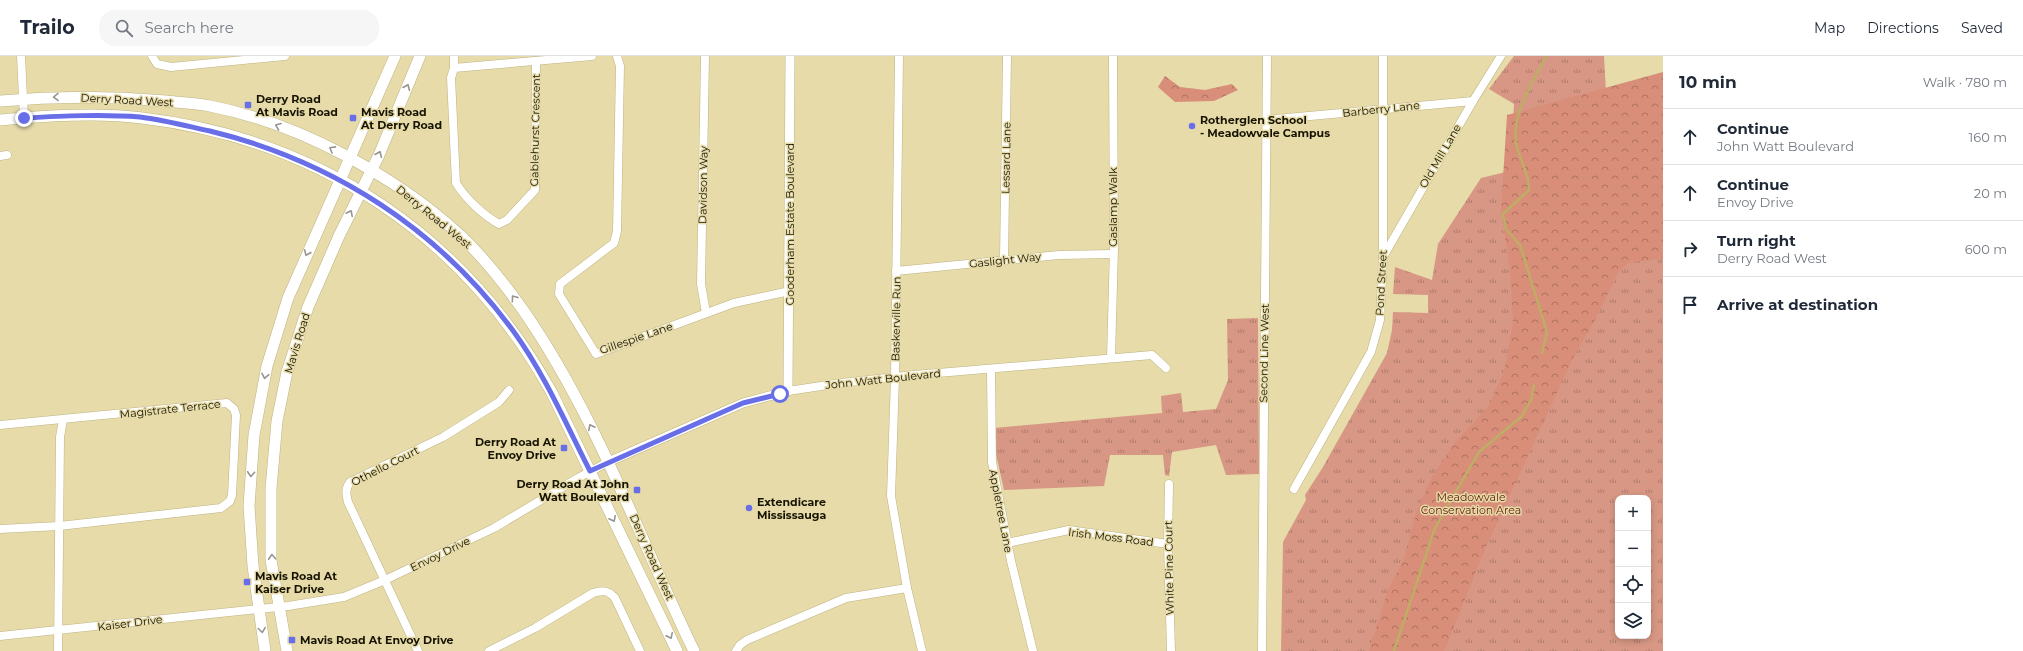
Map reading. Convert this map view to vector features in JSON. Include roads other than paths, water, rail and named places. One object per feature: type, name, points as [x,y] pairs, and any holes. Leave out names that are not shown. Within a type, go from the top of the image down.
[{"type":"main road","name":"Mavis Road","points":[[265,651],[253,566],[249,506],[250,476],[260,397],[267,366],[288,298],[339,179],[395,56]]},
{"type":"main road","name":"Mavis Road","points":[[287,651],[271,560],[271,488],[277,421],[287,372],[308,307],[339,236],[371,171],[420,56]]},
{"type":"main road","name":"Derry Road West","points":[[0,101],[52,97],[123,97],[210,106],[271,123],[314,140],[371,171],[410,196],[459,235],[486,262],[511,293],[536,330],[568,383],[608,462],[694,651]]},
{"type":"main road","name":"Derry Road West","points":[[0,120],[116,116],[176,123],[242,139],[304,162],[362,191],[436,246],[493,304],[535,364],[590,471],[677,651]]},
{"type":"street","points":[[21,56],[24,118]]},
{"type":"street","points":[[152,56],[157,64],[171,67],[285,56]]},
{"type":"street","points":[[454,56],[454,68],[592,56]]},
{"type":"street","name":"Gillespie Lane","points":[[617,56],[620,66],[617,231],[614,243],[560,284],[559,294],[596,354],[734,303],[790,291]]},
{"type":"street","name":"Davidson Way","points":[[705,56],[701,284],[706,313]]},
{"type":"street","name":"Gooderham Estate Boulevard","points":[[788,391],[790,291],[790,56]]},
{"type":"street","name":"Baskerville Run","points":[[899,56],[895,378],[891,496],[907,588],[922,651]]},
{"type":"street","name":"Lessard Lane","points":[[1004,260],[1007,56]]},
{"type":"street","name":"Gaslamp Walk","points":[[1111,358],[1114,254],[1113,56]]},
{"type":"street","name":"Second Line West","points":[[1262,651],[1267,56]]},
{"type":"street","name":"Pond Street","points":[[1294,489],[1371,352],[1380,320],[1383,257],[1383,56]]},
{"type":"street","name":"Old Mill Lane","points":[[1383,257],[1472,101],[1501,56]]},
{"type":"street","name":"Gablehurst Crescent","points":[[454,68],[451,78],[456,183],[461,192],[492,220],[499,224],[507,220],[535,190],[536,61]]},
{"type":"street","name":"Barberry Lane","points":[[1266,120],[1472,101]]},
{"type":"street","name":"Gaslight Way","points":[[896,271],[1059,255],[1114,254]]},
{"type":"street","name":"John Watt Boulevard","points":[[608,462],[743,403],[788,391],[842,383],[1152,355],[1166,368]]},
{"type":"street","name":"Appletree Lane","points":[[991,369],[992,462],[1007,543],[1033,651]]},
{"type":"street","name":"Othello Court","points":[[418,651],[348,502],[345,491],[350,482],[443,437],[499,402],[509,390]]},
{"type":"street","name":"Magistrate Terrace","points":[[59,526],[221,508],[226,505],[230,501],[232,495],[236,415],[234,409],[227,403],[63,420]]},
{"type":"street","points":[[0,424],[63,420],[60,437],[58,651]]},
{"type":"street","name":"Envoy Drive","points":[[259,609],[344,597],[385,580],[494,528],[590,471],[608,462]]},
{"type":"street","name":"White Pine Court","points":[[1170,484],[1168,544],[1171,651]]},
{"type":"street","points":[[0,529],[59,526]]},
{"type":"street","name":"Irish Moss Road","points":[[1007,543],[1069,530],[1168,544]]},
{"type":"street","points":[[736,651],[740,645],[747,640],[846,598],[907,588]]},
{"type":"street","points":[[489,651],[535,628],[593,593],[602,590],[611,593],[640,651]]},
{"type":"street","name":"Kaiser Drive","points":[[0,636],[259,609]]},
{"type":"waterway","points":[[1542,353],[1547,332],[1520,245],[1506,229],[1503,214],[1529,190],[1526,172],[1516,142],[1517,120],[1520,108],[1546,56]]},
{"type":"waterway","points":[[1394,651],[1435,528],[1479,452],[1522,416],[1531,400],[1534,385]]},
{"type":"place","name":"Derry Road At Mavis Road","points":[[248,105]]},
{"type":"place","name":"Mavis Road At Derry Road","points":[[353,118]]},
{"type":"place","name":"Rotherglen School - Meadowvale Campus","points":[[1192,126]]},
{"type":"place","name":"Derry Road At Envoy Drive","points":[[564,448]]},
{"type":"place","name":"Derry Road At John Watt Boulevard","points":[[637,490]]},
{"type":"place","name":"Extendicare Mississauga","points":[[749,508]]},
{"type":"place","name":"Mavis Road At Kaiser Drive","points":[[247,582]]},
{"type":"place","name":"Mavis Road At Envoy Drive","points":[[292,640]]},
{"type":"park label","name":"Meadowvale Conservation Area","points":[[1471,503]]}]
